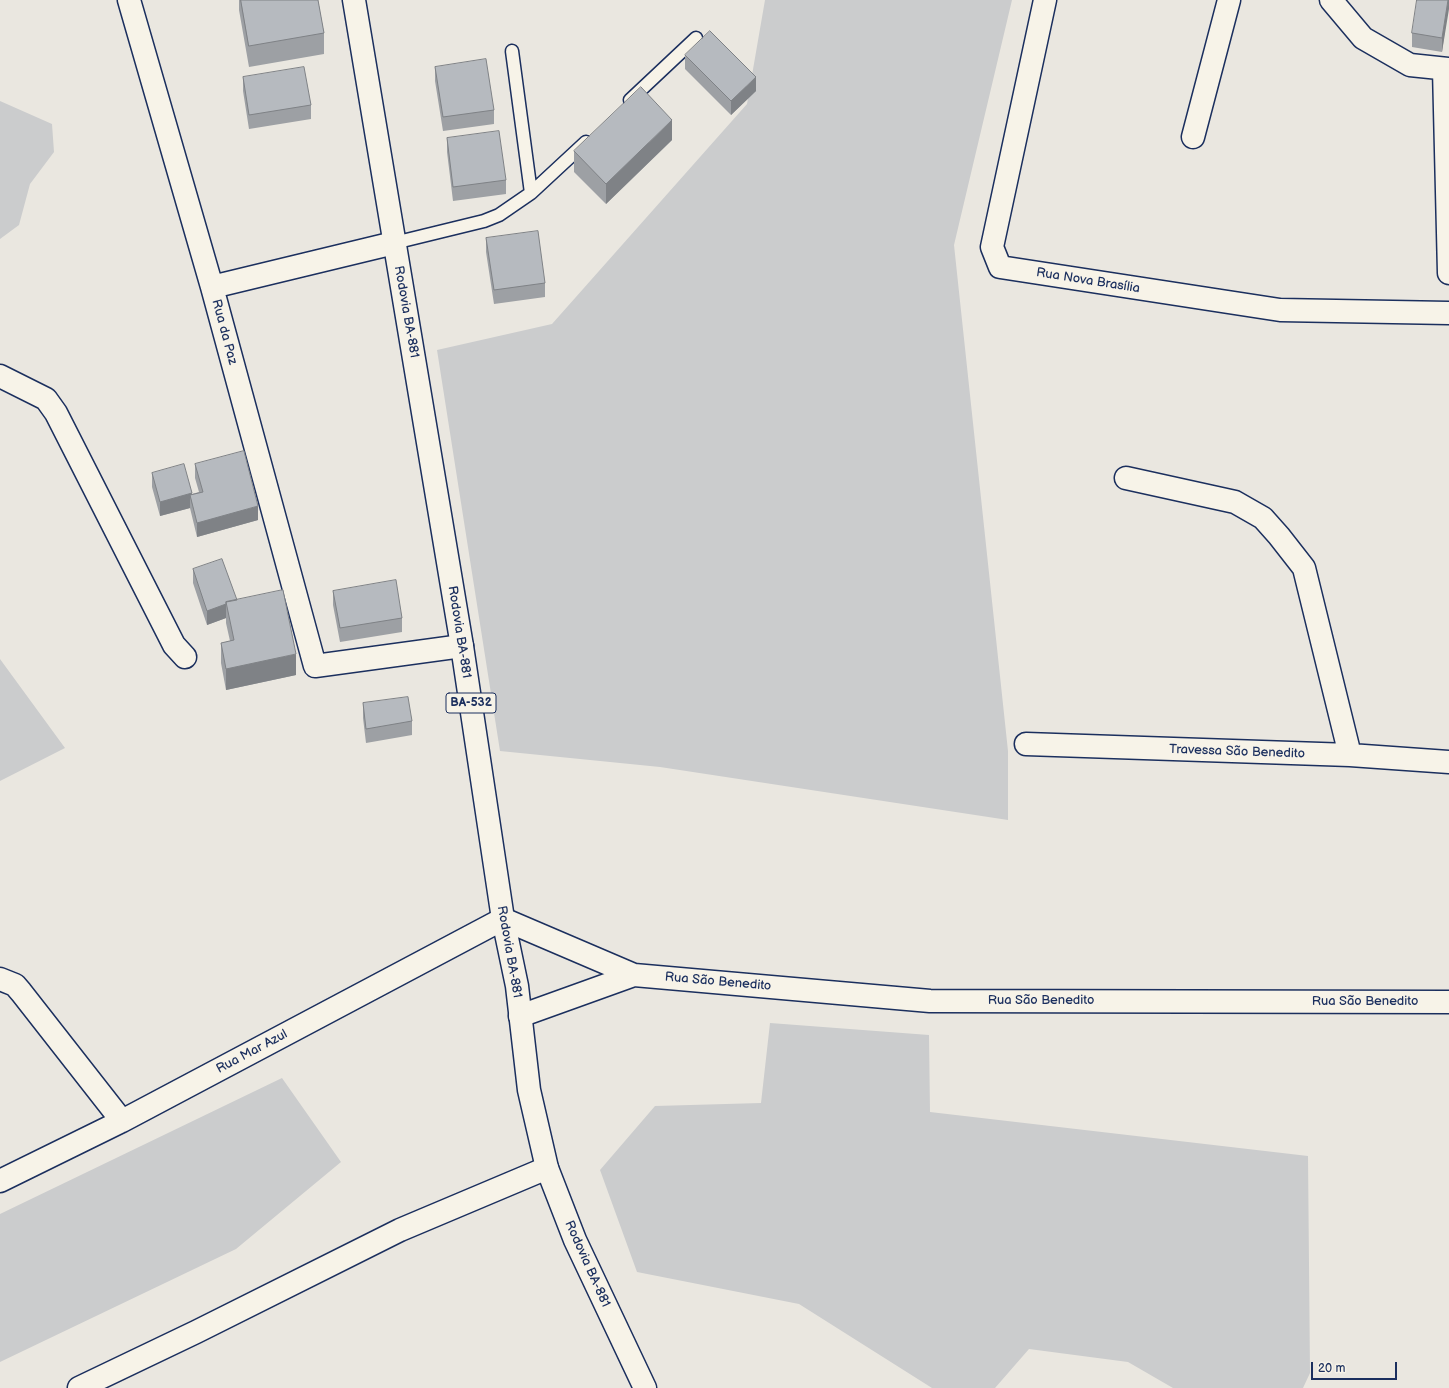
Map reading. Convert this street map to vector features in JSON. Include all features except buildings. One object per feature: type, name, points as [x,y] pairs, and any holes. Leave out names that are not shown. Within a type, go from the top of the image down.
[{"type":"street","name":"Rua da Paz","points":[[129,0],[212,287],[315,666],[462,646]]},
{"type":"street","name":"Rodovia BA-881","points":[[354,0],[462,646],[503,920],[517,986],[529,1090],[547,1168],[575,1240],[645,1388]]},
{"type":"street","name":"Rua Nova Brasília","points":[[1045,0],[992,247],[1000,267],[1280,310],[1449,313]]},
{"type":"street","points":[[1193,137],[1229,0]]},
{"type":"street","points":[[1331,0],[1363,38],[1410,65],[1447,69],[1449,273]]},
{"type":"street","points":[[212,287],[394,243]]},
{"type":"street","points":[[0,376],[46,399],[56,413],[174,645],[185,657]]},
{"type":"street","points":[[1126,478],[1235,502],[1263,518],[1279,536],[1304,568],[1350,755]]},
{"type":"street","name":"Travessa São Benedito","points":[[1026,744],[1350,755],[1449,762]]},
{"type":"street","name":"Rua São Benedito","points":[[503,920],[634,975],[930,1001],[1449,1002]]},
{"type":"street","name":"Rua Mar Azul","points":[[0,1181],[122,1121],[503,920]]},
{"type":"street","name":"Rua São Benedito","points":[[520,1016],[634,975]]},
{"type":"street","points":[[0,979],[15,985],[122,1121]]},
{"type":"street","points":[[79,1388],[196,1332],[400,1230],[547,1168]]},
{"type":"lane","points":[[622,108],[696,38]]},
{"type":"lane","points":[[512,51],[531,193]]},
{"type":"lane","points":[[394,243],[484,222],[499,215],[531,193],[594,134]]},
{"type":"shaded area","points":[[765,0],[1012,0],[954,245],[1008,751],[1008,820],[660,767],[500,751],[437,350],[552,324],[747,104]]},
{"type":"shaded area","points":[[0,101],[52,124],[54,152],[30,184],[19,225],[0,239]]},
{"type":"shaded area","points":[[0,659],[65,748],[0,781]]},
{"type":"shaded area","points":[[770,1023],[929,1035],[930,1112],[1308,1156],[1310,1373],[1303,1388],[1173,1388],[1128,1362],[1029,1349],[995,1388],[932,1388],[799,1304],[637,1272],[600,1170],[655,1106],[761,1103]]},
{"type":"shaded area","points":[[282,1078],[341,1162],[236,1249],[0,1362],[0,1214]]}]
